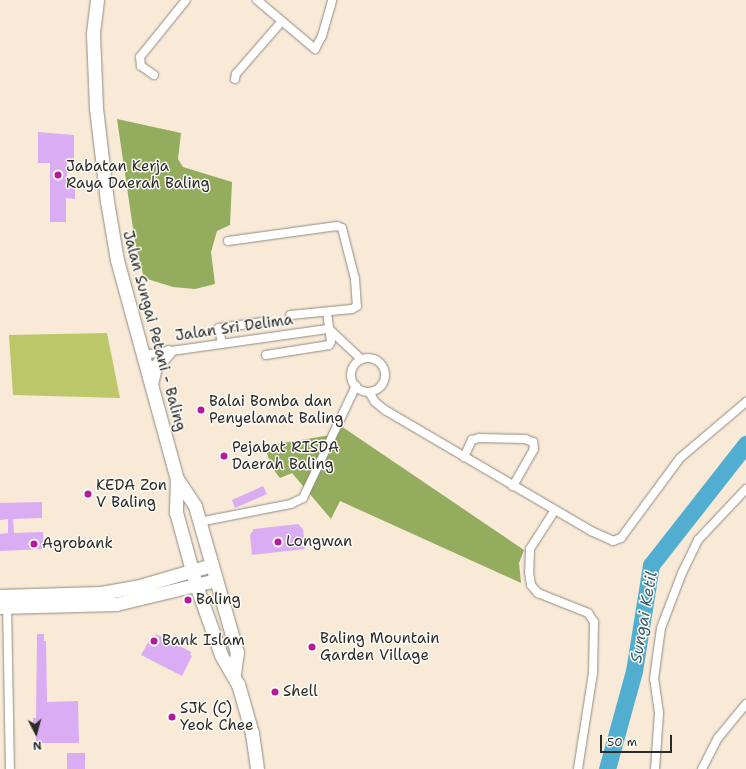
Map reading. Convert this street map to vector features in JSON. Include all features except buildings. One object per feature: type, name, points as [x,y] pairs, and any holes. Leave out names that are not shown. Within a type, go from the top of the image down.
[{"type":"main road","name":"Jalan Sungai Petani - Baling","points":[[97,0],[93,35],[96,108],[107,201],[117,260],[177,479],[176,512],[192,571],[221,655],[234,674]]},
{"type":"main road","points":[[151,384],[155,367],[168,352]]},
{"type":"main road","name":"Jalan Sungai Petani - Baling","points":[[177,479],[195,506],[200,522],[237,652],[234,674]]},
{"type":"main road","points":[[4,601],[101,593],[136,588],[212,565]]},
{"type":"main road","points":[[4,601],[116,604],[216,580]]},
{"type":"main road","points":[[176,590],[198,602],[205,612]]},
{"type":"main road","points":[[234,674],[252,733],[257,769]]},
{"type":"street","points":[[154,75],[140,66],[140,57],[186,0]]},
{"type":"street","points":[[257,0],[315,49],[322,36],[332,0]]},
{"type":"street","points":[[235,79],[236,74],[282,21]]},
{"type":"street","points":[[228,241],[341,227],[355,279],[358,303],[352,309],[290,315]]},
{"type":"street","points":[[266,355],[327,346],[331,342],[327,312]]},
{"type":"street","points":[[222,344],[219,328],[263,322]]},
{"type":"street","name":"Jalan Sri Delima","points":[[143,355],[329,329]]},
{"type":"street","points":[[329,329],[361,360]]},
{"type":"street","points":[[200,522],[291,504],[303,498],[356,386],[351,372],[361,360],[375,359],[384,369],[384,382],[378,389],[369,392]]},
{"type":"street","points":[[356,386],[369,392],[375,402],[385,410],[555,510],[610,540],[618,540],[680,458],[746,402]]},
{"type":"street","points":[[464,457],[472,440],[479,438],[525,438],[533,442],[534,449],[514,486]]},
{"type":"street","points":[[655,769],[658,752],[659,713],[654,678],[661,628],[682,573],[698,540],[746,489]]},
{"type":"street","points":[[555,510],[530,549],[529,572],[531,585],[538,593],[588,613],[594,622],[593,673],[578,769]]},
{"type":"street","points":[[4,601],[4,698],[10,769]]},
{"type":"street","points":[[702,769],[718,738],[746,704]]},
{"type":"green space","points":[[117,119],[181,133],[178,159],[183,167],[232,182],[230,225],[217,231],[211,252],[215,284],[195,289],[173,287],[144,278],[135,242]]},
{"type":"green space","points":[[107,333],[120,398],[13,395],[9,335]]},
{"type":"green space","points":[[338,424],[524,550],[519,563],[521,583],[340,501],[331,519],[292,473],[280,478],[273,469],[264,446],[331,435]]},
{"type":"waterway","name":"Sungai Ketil","points":[[607,769],[634,671],[651,565],[746,444]]},
{"type":"place","name":"Jabatan Kerja Raya Daerah Baling","points":[[58,175]]},
{"type":"place","name":"Balai Bomba dan Penyelamat Baling","points":[[201,410]]},
{"type":"place","name":"Pejabat RISDA Daerah Baling","points":[[224,456]]},
{"type":"place","name":"KEDA Zon V Baling","points":[[88,494]]},
{"type":"place","name":"Longwan","points":[[278,542]]},
{"type":"place","name":"Agrobank","points":[[34,544]]},
{"type":"place","name":"Baling","points":[[188,600]]},
{"type":"place","name":"Bank Islam","points":[[154,641]]},
{"type":"place","name":"Baling Mountain Garden Village","points":[[312,647]]},
{"type":"place","name":"Shell","points":[[275,692]]},
{"type":"place","name":"SJK (C) Yeok Chee","points":[[172,717]]}]
